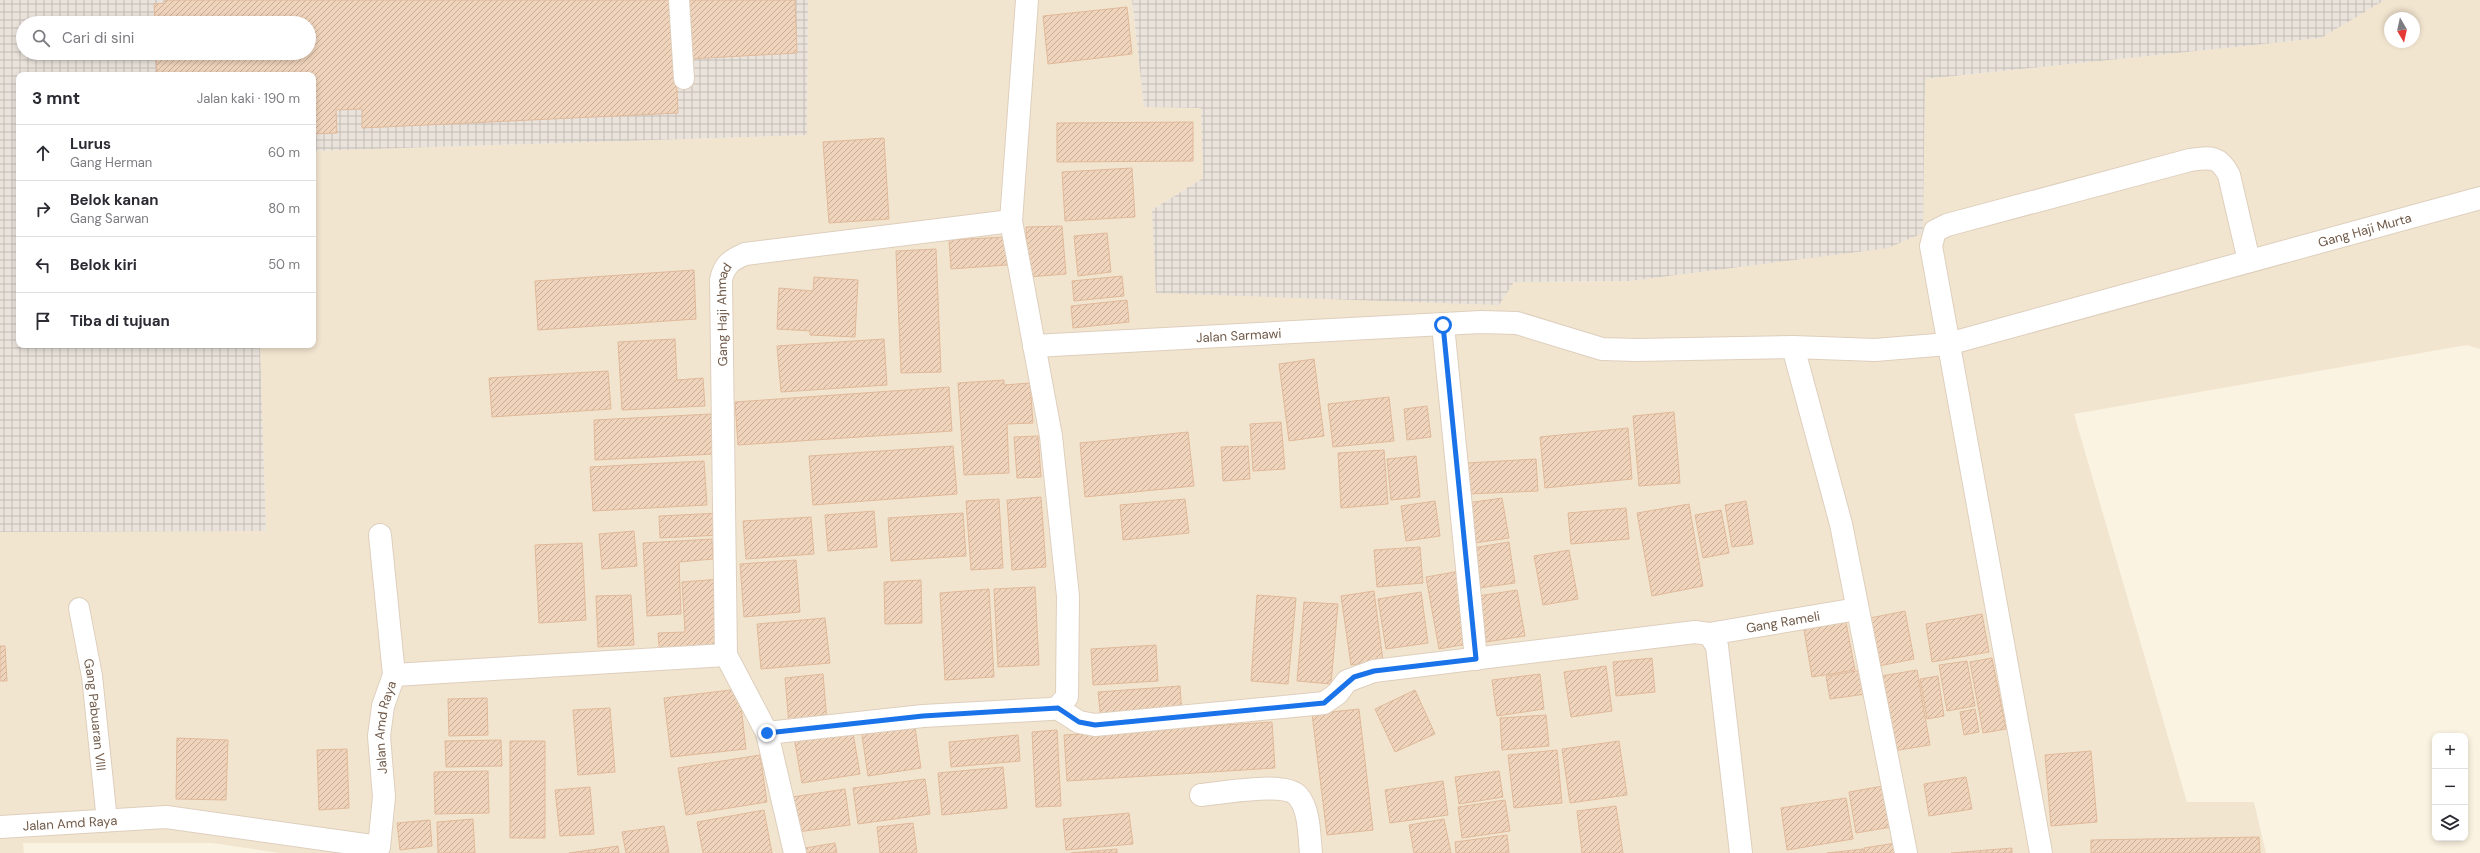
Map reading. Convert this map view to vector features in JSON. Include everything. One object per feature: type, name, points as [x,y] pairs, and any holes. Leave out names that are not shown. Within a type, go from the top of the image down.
[{"type":"street","points":[[767,733],[923,716],[1058,708],[1067,696],[1069,689],[1068,596],[1051,436],[1011,221],[1026,0]]},
{"type":"street","points":[[2041,853],[1931,246],[1935,231],[1947,225],[2190,160],[2208,157],[2222,163],[2229,175],[2249,261]]},
{"type":"street","name":"Gang Haji Murta","points":[[1793,347],[1875,350],[1948,344],[2480,198]]},
{"type":"street","name":"Gang Haji Ahmad","points":[[726,655],[721,280],[723,268],[734,258],[745,254],[1011,221]]},
{"type":"street","name":"Jalan Sarmawi","points":[[1034,346],[1443,325],[1517,323],[1602,349],[1637,350],[1793,347]]},
{"type":"street","points":[[1443,325],[1476,659]]},
{"type":"street","points":[[1793,347],[1841,524],[1906,853]]},
{"type":"street","points":[[380,535],[394,675]]},
{"type":"street","name":"Gang Rameli","points":[[1058,708],[1079,722],[1095,725],[1324,703],[1354,677],[1374,671],[1694,632],[1710,634],[1857,609]]},
{"type":"street","points":[[1710,634],[1717,646],[1741,853]]},
{"type":"street","points":[[726,655],[767,733],[795,853]]},
{"type":"street","name":"Jalan Amd Raya","points":[[0,827],[166,817],[380,850],[384,796],[379,736],[383,706],[394,675],[726,655]]},
{"type":"street","points":[[1201,795],[1280,788],[1298,795],[1305,809],[1311,853]]},
{"type":"lane","points":[[679,0],[684,79]]},
{"type":"lane","name":"Gang Pabuaran VIII","points":[[79,608],[92,676],[107,821]]},
{"type":"shaded area","points":[[0,0],[808,0],[807,135],[316,151],[316,72],[16,72],[16,348],[260,348],[266,531],[0,532]]},
{"type":"shaded area","points":[[808,0],[1132,0],[1144,107],[1201,108],[1203,178],[1152,210],[1513,282],[1630,281],[1923,233],[1925,79],[2320,38],[2383,0],[2480,0],[2480,349],[2467,345],[2074,414],[2187,802],[2254,802],[2266,853],[279,853],[212,843],[23,843],[24,853],[0,853],[0,532],[266,531],[260,348],[316,348],[316,151],[807,135]]},
{"type":"shaded area","points":[[1132,0],[2383,1],[2321,38],[1925,79],[1923,233],[1888,248],[1630,281],[1514,282],[1499,305],[1156,293],[1152,210],[1203,178],[1201,108],[1144,107]]},
{"type":"building","points":[[165,0],[673,0],[678,113],[362,128],[362,109],[336,110],[337,133],[316,134],[316,72],[157,72],[156,60],[316,60],[316,16],[155,16],[154,4],[166,3]]},
{"type":"building","points":[[685,0],[795,0],[797,53],[688,59]]},
{"type":"building","points":[[1127,7],[1132,54],[1048,64],[1043,16]]},
{"type":"building","points":[[1193,122],[1193,161],[1057,162],[1057,123]]},
{"type":"building","points":[[884,138],[889,219],[829,223],[823,142]]},
{"type":"building","points":[[1132,168],[1135,217],[1065,221],[1062,172]]},
{"type":"building","points":[[1062,226],[1066,274],[1028,277],[1026,227]]},
{"type":"building","points":[[1107,233],[1111,272],[1078,276],[1074,236]]},
{"type":"building","points":[[1005,237],[1007,265],[951,269],[949,240]]},
{"type":"building","points":[[936,249],[941,372],[901,373],[896,251]]},
{"type":"building","points":[[694,270],[696,319],[538,330],[535,281]]},
{"type":"building","points":[[1122,276],[1124,296],[1074,301],[1072,281]]},
{"type":"building","points":[[814,277],[858,280],[855,337],[810,335],[810,331],[777,329],[779,288],[813,291]]},
{"type":"building","points":[[1127,300],[1129,322],[1073,328],[1071,306]]},
{"type":"building","points":[[675,339],[677,380],[703,378],[705,406],[622,410],[618,342]]},
{"type":"building","points":[[884,339],[887,385],[781,392],[777,346]]},
{"type":"building","points":[[1314,359],[1324,436],[1289,441],[1279,364]]},
{"type":"building","points":[[608,371],[611,409],[492,417],[489,378]]},
{"type":"building","points":[[1004,380],[1004,385],[1030,383],[1033,423],[1007,424],[1009,473],[964,475],[958,383]]},
{"type":"building","points":[[949,387],[952,431],[738,445],[735,402]]},
{"type":"building","points":[[1389,397],[1394,441],[1333,447],[1328,404]]},
{"type":"building","points":[[1427,406],[1431,437],[1407,440],[1404,409]]},
{"type":"building","points":[[1674,412],[1680,483],[1639,486],[1633,416]]},
{"type":"building","points":[[711,414],[714,454],[595,460],[594,420]]},
{"type":"building","points":[[1281,422],[1285,469],[1253,471],[1250,424]]},
{"type":"building","points":[[1628,428],[1632,479],[1545,488],[1540,437]]},
{"type":"building","points":[[1188,432],[1194,486],[1085,497],[1080,443]]},
{"type":"building","points":[[1038,436],[1041,477],[1017,478],[1014,437]]},
{"type":"building","points":[[953,446],[957,494],[813,505],[809,456]]},
{"type":"building","points":[[1248,446],[1250,479],[1223,481],[1221,447]]},
{"type":"building","points":[[1384,450],[1388,504],[1341,508],[1338,453]]},
{"type":"building","points":[[1416,456],[1420,497],[1391,500],[1387,459]]},
{"type":"building","points":[[1536,459],[1538,491],[1468,494],[1467,463]]},
{"type":"building","points":[[704,461],[707,505],[593,511],[590,467]]},
{"type":"building","points":[[1041,497],[1046,567],[1012,570],[1007,500]]},
{"type":"building","points":[[1502,498],[1509,538],[1474,543],[1467,503]]},
{"type":"building","points":[[999,499],[1003,568],[971,570],[966,501]]},
{"type":"building","points":[[1185,499],[1189,533],[1123,540],[1120,505]]},
{"type":"building","points":[[1435,501],[1440,536],[1406,541],[1401,506]]},
{"type":"building","points":[[1746,501],[1753,544],[1732,547],[1725,505]]},
{"type":"building","points":[[1689,504],[1703,586],[1652,596],[1637,513]]},
{"type":"building","points":[[1626,508],[1629,539],[1571,544],[1568,513]]},
{"type":"building","points":[[1721,510],[1729,553],[1703,558],[1695,515]]},
{"type":"building","points":[[874,511],[877,547],[828,551],[825,515]]},
{"type":"building","points":[[720,513],[721,535],[660,538],[659,516]]},
{"type":"building","points":[[963,513],[966,556],[891,561],[888,518]]},
{"type":"building","points":[[811,517],[814,554],[746,559],[743,521]]},
{"type":"building","points":[[634,531],[637,566],[602,569],[599,534]]},
{"type":"building","points":[[712,539],[713,559],[679,562],[681,614],[647,616],[643,543]]},
{"type":"building","points":[[1509,542],[1515,583],[1479,588],[1472,548]]},
{"type":"building","points":[[582,543],[586,620],[539,623],[535,545]]},
{"type":"building","points":[[1420,547],[1423,583],[1377,587],[1374,550]]},
{"type":"building","points":[[1569,550],[1578,599],[1543,605],[1534,556]]},
{"type":"building","points":[[796,560],[800,612],[744,617],[740,564]]},
{"type":"building","points":[[1460,571],[1473,643],[1439,649],[1426,577]]},
{"type":"building","points":[[721,579],[725,653],[660,657],[658,633],[685,632],[682,582]]},
{"type":"building","points":[[921,580],[922,623],[885,624],[884,582]]},
{"type":"building","points":[[1035,587],[1039,665],[998,667],[994,589]]},
{"type":"building","points":[[989,589],[994,677],[945,680],[940,593]]},
{"type":"building","points":[[1517,590],[1525,636],[1486,642],[1478,596]]},
{"type":"building","points":[[1374,591],[1383,661],[1351,665],[1341,596]]},
{"type":"building","points":[[1421,592],[1428,643],[1386,649],[1378,599]]},
{"type":"building","points":[[631,595],[634,645],[598,647],[596,596]]},
{"type":"building","points":[[1257,595],[1296,598],[1288,684],[1251,681]]},
{"type":"building","points":[[1304,602],[1338,604],[1331,684],[1297,681]]},
{"type":"building","points":[[1905,611],[1914,659],[1879,666],[1870,618]]},
{"type":"building","points":[[1982,614],[1989,652],[1932,662],[1926,624]]},
{"type":"building","points":[[1845,617],[1855,670],[1812,677],[1803,624]]},
{"type":"building","points":[[825,618],[830,663],[761,669],[757,624]]},
{"type":"building","points":[[1156,645],[1158,681],[1093,685],[1091,649]]},
{"type":"building","points":[[0,646],[5,646],[7,681],[0,681]]},
{"type":"building","points":[[1652,658],[1655,692],[1616,696],[1613,662]]},
{"type":"building","points":[[1992,658],[2006,729],[1983,733],[1970,662]]},
{"type":"building","points":[[1967,661],[1975,706],[1947,711],[1939,665]]},
{"type":"building","points":[[1606,666],[1612,711],[1571,717],[1564,672]]},
{"type":"building","points":[[1863,670],[1866,694],[1830,699],[1826,676]]},
{"type":"building","points":[[1917,670],[1930,745],[1887,752],[1875,677]]},
{"type":"building","points":[[823,674],[827,721],[789,725],[785,678]]},
{"type":"building","points":[[1540,674],[1544,709],[1497,716],[1492,680]]},
{"type":"building","points":[[1938,676],[1944,716],[1927,719],[1920,679]]},
{"type":"building","points":[[1180,686],[1182,714],[1101,720],[1098,692]]},
{"type":"building","points":[[739,689],[746,749],[671,757],[664,698]]},
{"type":"building","points":[[1415,690],[1435,734],[1395,752],[1375,709]]},
{"type":"building","points":[[487,698],[488,735],[449,736],[448,699]]},
{"type":"building","points":[[610,708],[615,772],[578,775],[573,710]]},
{"type":"building","points":[[1359,709],[1373,830],[1327,835],[1312,714]]},
{"type":"building","points":[[1975,709],[1979,732],[1964,735],[1960,712]]},
{"type":"building","points":[[1546,715],[1549,746],[1502,750],[1500,718]]},
{"type":"building","points":[[914,721],[921,768],[868,776],[861,729]]},
{"type":"building","points":[[1272,722],[1275,768],[1067,781],[1064,735]]},
{"type":"building","points":[[852,727],[860,774],[802,783],[794,737]]},
{"type":"building","points":[[1057,730],[1061,806],[1036,807],[1032,732]]},
{"type":"building","points":[[1018,735],[1020,761],[951,767],[949,742]]},
{"type":"building","points":[[177,738],[228,740],[226,800],[176,799]]},
{"type":"building","points":[[501,740],[502,766],[446,767],[445,741]]},
{"type":"building","points":[[510,741],[545,741],[545,838],[510,838]]},
{"type":"building","points":[[1619,741],[1627,795],[1570,803],[1562,749]]},
{"type":"building","points":[[347,749],[349,808],[319,810],[317,750]]},
{"type":"building","points":[[1557,750],[1562,803],[1514,808],[1508,755]]},
{"type":"building","points":[[2091,751],[2097,822],[2051,826],[2045,755]]},
{"type":"building","points":[[760,755],[767,802],[686,815],[678,768]]},
{"type":"building","points":[[1003,767],[1007,808],[942,815],[938,773]]},
{"type":"building","points":[[488,771],[489,813],[435,814],[434,772]]},
{"type":"building","points":[[1499,771],[1503,797],[1459,804],[1455,777]]},
{"type":"building","points":[[1966,777],[1972,809],[1929,816],[1924,784]]},
{"type":"building","points":[[925,779],[930,814],[858,824],[853,788]]},
{"type":"building","points":[[1443,781],[1448,815],[1390,823],[1385,790]]},
{"type":"building","points":[[1889,785],[1897,826],[1856,833],[1849,792]]},
{"type":"building","points":[[590,787],[594,834],[560,836],[555,790]]},
{"type":"building","points":[[845,789],[850,825],[797,832],[792,797]]},
{"type":"building","points":[[1846,798],[1853,839],[1787,850],[1781,808]]},
{"type":"building","points":[[1505,800],[1510,831],[1462,838],[1458,807]]},
{"type":"building","points":[[1616,806],[1623,853],[1582,853],[1577,811]]},
{"type":"building","points":[[764,810],[772,853],[703,853],[697,822]]},
{"type":"building","points":[[1129,813],[1133,844],[1066,850],[1063,819]]},
{"type":"building","points":[[473,819],[475,853],[438,853],[437,822]]},
{"type":"building","points":[[1444,819],[1451,853],[1414,853],[1409,825]]},
{"type":"building","points":[[430,820],[432,846],[400,850],[397,823]]},
{"type":"building","points":[[913,823],[917,853],[880,853],[877,827]]},
{"type":"building","points":[[664,826],[669,853],[626,853],[622,832]]},
{"type":"building","points":[[1507,835],[1509,853],[1456,853],[1455,842]]},
{"type":"building","points":[[2259,837],[2260,853],[2091,853],[2091,840]]},
{"type":"building","points":[[1902,842],[1904,853],[1865,853],[1864,848]]},
{"type":"building","points":[[835,843],[837,853],[799,853],[799,849]]},
{"type":"building","points":[[618,846],[619,853],[569,853]]},
{"type":"building","points":[[2012,848],[2012,853],[1951,853]]},
{"type":"building","points":[[1117,849],[1117,853],[1071,853]]},
{"type":"building","points":[[1863,849],[1864,853],[1827,853]]},
{"type":"route","points":[[767,733],[923,716],[1058,708],[1079,722],[1095,725],[1324,703],[1337,694],[1347,681],[1354,677],[1374,671],[1476,659],[1443,325]]}]
